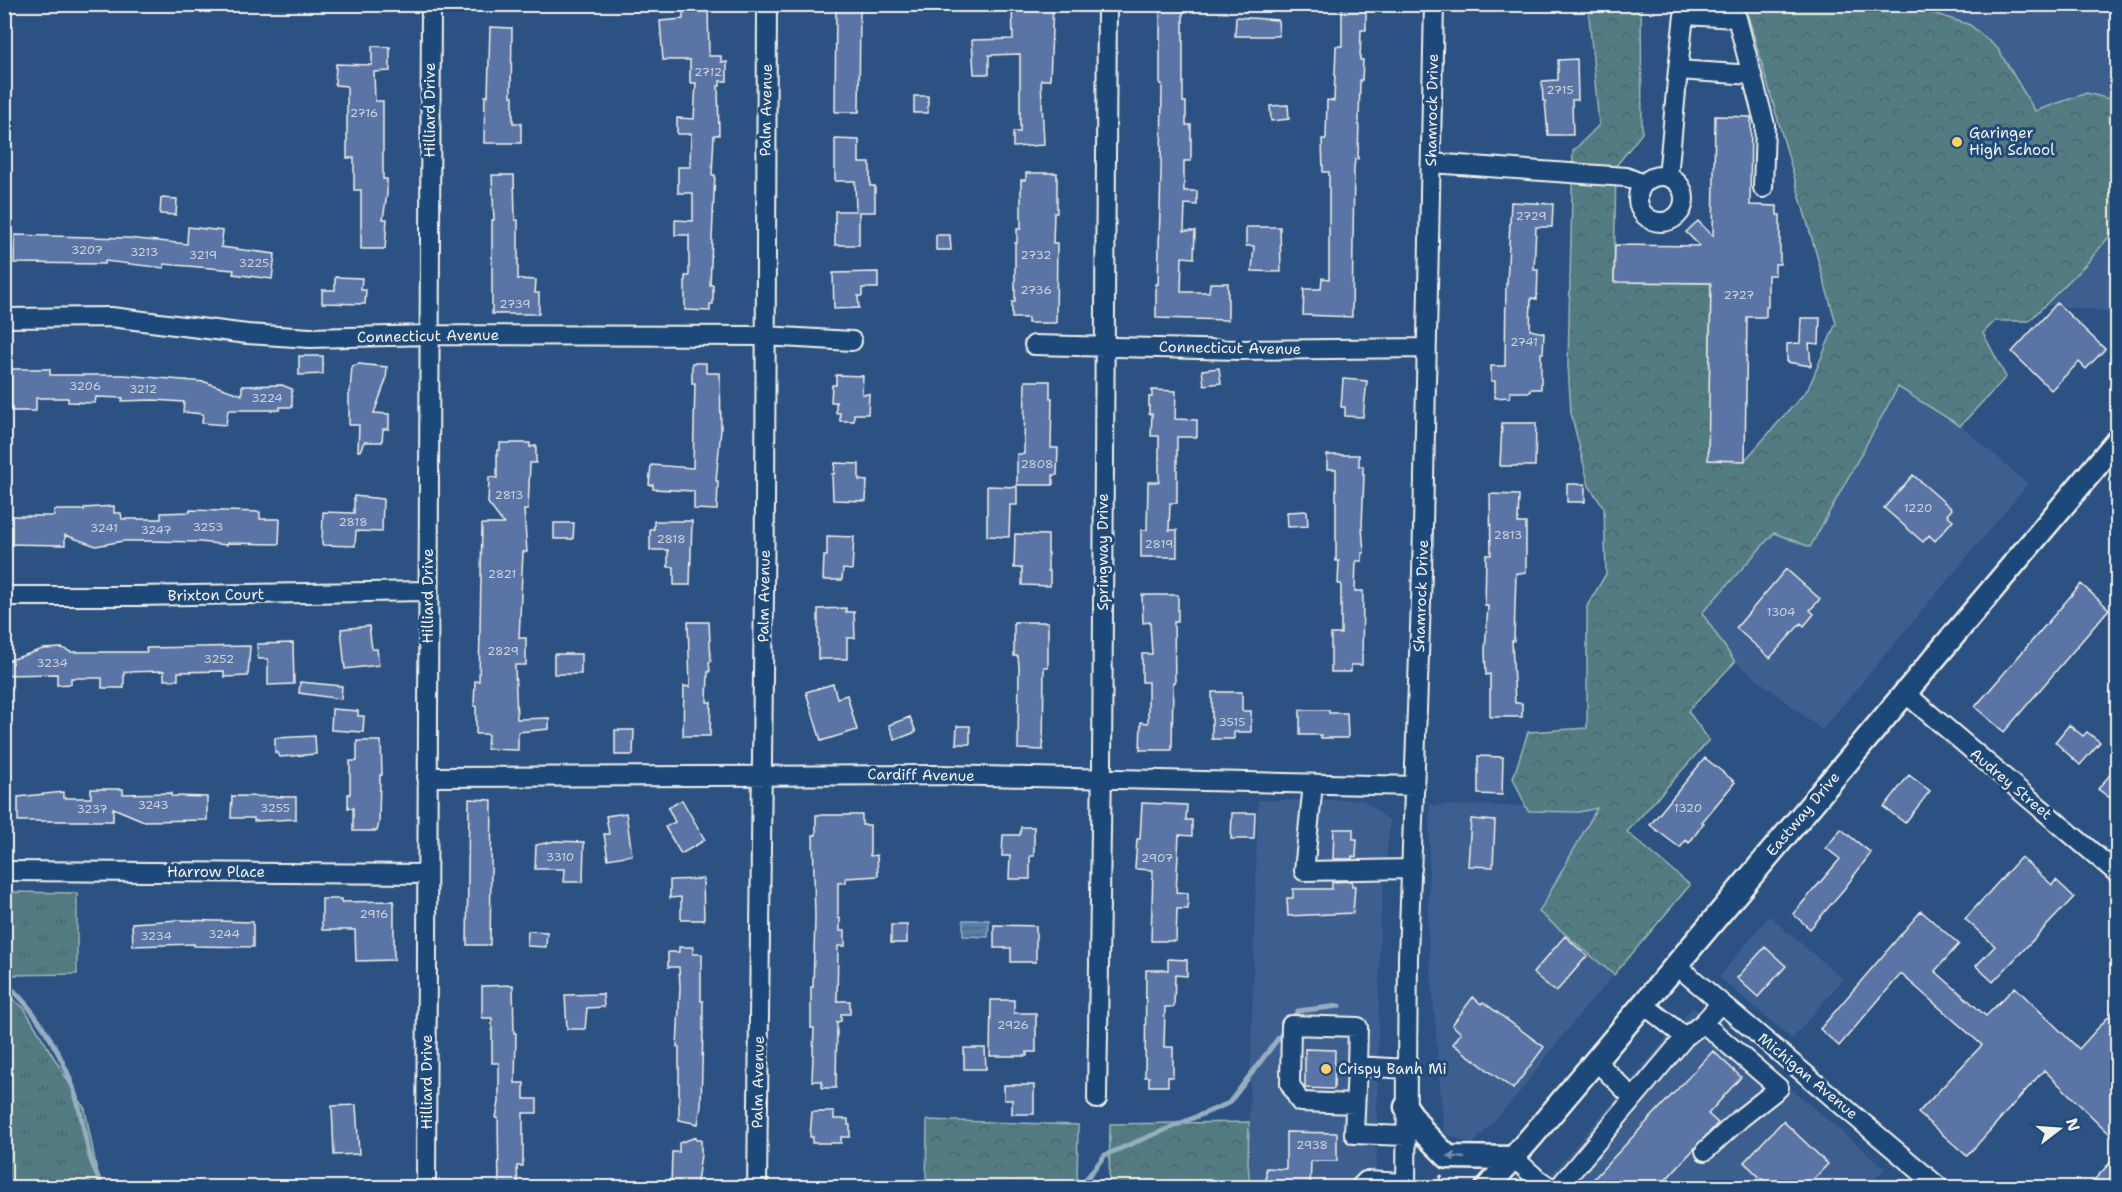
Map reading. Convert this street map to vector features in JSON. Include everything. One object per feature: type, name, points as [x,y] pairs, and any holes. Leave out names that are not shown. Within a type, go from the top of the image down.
[{"type":"main road","name":"Eastway Drive","points":[[1491,1186],[2118,440]]},
{"type":"main road","points":[[1406,1107],[1425,1134],[1448,1157],[1514,1158]]},
{"type":"street","name":"Hilliard Drive","points":[[426,1188],[431,4]]},
{"type":"street","name":"Palm Avenue","points":[[757,1188],[765,505],[767,4]]},
{"type":"street","name":"Springway Drive","points":[[1097,1099],[1102,778],[1107,4]]},
{"type":"street","name":"Shamrock Drive","points":[[1406,1185],[1408,957],[1415,786],[1434,4]]},
{"type":"street","points":[[1668,177],[1684,15],[1737,18],[1765,125],[1763,188]]},
{"type":"street","points":[[1678,70],[1752,75]]},
{"type":"street","points":[[1431,163],[1626,177],[1643,184]]},
{"type":"street","points":[[1656,176],[1668,177],[1678,183],[1684,197],[1680,212],[1669,221],[1654,221],[1642,212],[1638,197],[1643,184],[1656,176]]},
{"type":"street","name":"Connecticut Avenue","points":[[4,318],[111,317],[247,334],[310,338],[429,335],[764,336],[852,340]]},
{"type":"street","name":"Connecticut Avenue","points":[[1034,345],[1239,350],[1426,348]]},
{"type":"street","name":"Brixton Court","points":[[4,596],[428,591]]},
{"type":"street","name":"Audrey Street","points":[[1905,693],[2118,874]]},
{"type":"street","name":"Cardiff Avenue","points":[[427,777],[762,774],[1102,778],[1415,786]]},
{"type":"street","points":[[1314,784],[1304,871],[1412,869]]},
{"type":"street","name":"Harrow Place","points":[[4,871],[427,874]]},
{"type":"street","name":"Michigan Avenue","points":[[1676,965],[1940,1188]]},
{"type":"street","points":[[1558,1188],[1685,1037],[1703,1023],[1721,1003]]},
{"type":"street","points":[[1643,1004],[1685,1037]]},
{"type":"street","points":[[1703,1023],[1779,1088]]},
{"type":"street","points":[[1355,1104],[1300,1102],[1290,1084],[1291,1025],[1358,1027],[1354,1134],[1406,1136]]},
{"type":"street","points":[[1596,1061],[1633,1098]]},
{"type":"street","points":[[1357,1066],[1407,1069]]},
{"type":"street","points":[[1705,1151],[1741,1118],[1803,1072]]},
{"type":"street","points":[[1514,1158],[1535,1178],[1551,1188]]},
{"type":"street","points":[[1359,1188],[1366,1181],[1406,1185]]},
{"type":"shaded area","name":"Garinger High School","points":[[1765,5],[2117,5],[2117,317],[2104,311],[1828,280]]},
{"type":"shaded area","points":[[1861,339],[2028,484],[1822,730],[1693,629]]},
{"type":"shaded area","points":[[1258,800],[1363,800],[1390,821],[1380,923],[1376,1187],[1250,1188],[1248,1162]]},
{"type":"shaded area","points":[[1430,805],[1598,807],[1539,912],[1614,975],[1574,1021],[1515,1098],[1473,1144],[1444,1133],[1428,933]]},
{"type":"shaded area","points":[[1769,916],[1843,979],[1792,1039],[1719,977]]},
{"type":"shaded area","points":[[963,920],[989,920],[988,937],[963,936]]},
{"type":"shaded area","points":[[1693,1007],[1885,1168],[1868,1187],[1540,1188]]},
{"type":"green space","points":[[1588,5],[1641,5],[1642,133],[1616,166],[1614,281],[1711,283],[1709,460],[1745,460],[1808,389],[1836,323],[1745,5],[1908,5],[1970,25],[1998,49],[2035,111],[2087,93],[2117,101],[2117,227],[2088,262],[2029,321],[1995,321],[1983,333],[2006,377],[1960,426],[1898,387],[1810,547],[1774,533],[1702,613],[1735,662],[1688,711],[1709,740],[1627,832],[1690,885],[1614,975],[1539,912],[1597,808],[1579,812],[1528,811],[1513,778],[1528,732],[1587,728],[1587,606],[1606,574],[1604,508],[1589,486],[1571,413],[1568,365],[1573,151],[1599,125]]},
{"type":"green space","points":[[5,892],[77,893],[77,974],[5,975]]},
{"type":"green space","points":[[4,992],[24,1008],[85,1109],[100,1187],[5,1187]]},
{"type":"green space","points":[[927,1120],[1078,1125],[1077,1187],[926,1187]]},
{"type":"green space","points":[[1249,1122],[1250,1187],[1109,1187],[1110,1124]]},
{"type":"building","points":[[683,4],[708,4],[709,56],[721,56],[721,62],[727,62],[727,81],[720,81],[720,86],[718,86],[719,135],[714,135],[712,175],[715,175],[710,285],[713,285],[713,304],[710,304],[710,311],[685,310],[685,276],[689,276],[689,235],[675,235],[675,220],[693,221],[693,193],[678,193],[678,167],[690,167],[691,134],[677,134],[677,118],[694,119],[696,83],[690,83],[690,60],[663,60],[660,21],[683,19]]},
{"type":"building","points":[[836,4],[860,4],[859,112],[835,112]]},
{"type":"building","points":[[1012,4],[1053,4],[1050,80],[1041,80],[1044,145],[1013,147],[1013,132],[1020,132],[1020,54],[989,55],[989,74],[974,74],[972,40],[1013,39]]},
{"type":"building","points":[[1160,4],[1183,4],[1183,102],[1186,102],[1186,125],[1191,125],[1191,161],[1184,161],[1184,191],[1197,191],[1197,205],[1185,204],[1184,231],[1195,231],[1194,258],[1182,257],[1181,292],[1209,292],[1210,283],[1228,283],[1228,320],[1156,318],[1161,171]]},
{"type":"building","points":[[1342,4],[1366,4],[1366,30],[1361,30],[1360,60],[1363,60],[1362,80],[1360,80],[1358,159],[1355,159],[1354,169],[1352,317],[1303,315],[1304,289],[1321,289],[1322,278],[1329,279],[1329,172],[1323,172],[1322,139],[1326,139],[1327,100],[1334,101],[1336,46],[1342,46]]},
{"type":"building","points":[[1236,17],[1278,20],[1279,36],[1235,36]]},
{"type":"building","points":[[490,27],[512,28],[513,123],[521,123],[521,143],[484,143]]},
{"type":"building","points":[[372,46],[390,47],[390,71],[374,72],[375,101],[383,101],[383,179],[387,179],[383,219],[387,219],[385,249],[361,249],[361,190],[354,190],[354,158],[347,158],[347,86],[335,85],[336,64],[372,65]]},
{"type":"building","points":[[1577,59],[1578,100],[1572,100],[1573,135],[1548,135],[1542,81],[1558,80],[1558,60]]},
{"type":"building","points":[[914,96],[928,96],[928,113],[914,113]]},
{"type":"building","points":[[1288,105],[1289,119],[1271,121],[1270,106]]},
{"type":"building","points":[[1715,116],[1751,117],[1750,205],[1777,206],[1777,215],[1780,215],[1780,264],[1775,264],[1775,275],[1768,275],[1766,317],[1747,317],[1745,461],[1708,460],[1711,283],[1614,282],[1615,245],[1700,246],[1686,232],[1698,221],[1713,236]]},
{"type":"building","points":[[835,139],[859,140],[859,163],[870,163],[870,186],[875,186],[875,212],[859,212],[859,245],[835,245],[835,211],[856,211],[855,181],[835,181]]},
{"type":"building","points":[[1026,173],[1057,173],[1057,213],[1054,213],[1053,243],[1057,243],[1056,323],[1028,323],[1028,318],[1012,318],[1012,302],[1015,302],[1015,243],[1017,243],[1017,229],[1021,229],[1021,180],[1026,180]]},
{"type":"building","points":[[492,175],[514,175],[515,220],[518,220],[518,279],[536,280],[535,293],[539,293],[539,314],[492,314],[492,220],[494,220]]},
{"type":"building","points":[[161,198],[177,199],[176,215],[160,214]]},
{"type":"building","points":[[1511,202],[1553,204],[1552,227],[1536,227],[1534,270],[1538,270],[1537,299],[1531,298],[1530,330],[1544,333],[1543,353],[1541,353],[1541,389],[1530,389],[1530,392],[1510,392],[1510,397],[1495,398],[1495,381],[1491,381],[1491,366],[1505,366],[1506,284]]},
{"type":"building","points":[[188,227],[223,231],[221,247],[275,254],[272,279],[233,274],[234,270],[164,264],[164,268],[105,261],[105,264],[14,263],[15,235],[127,238],[187,244]]},
{"type":"building","points":[[1246,227],[1280,227],[1281,272],[1252,271],[1254,246],[1246,246]]},
{"type":"building","points":[[936,235],[950,235],[951,250],[936,250]]},
{"type":"building","points":[[878,272],[878,288],[862,288],[862,296],[858,296],[859,308],[834,309],[833,273]]},
{"type":"building","points":[[335,277],[362,278],[361,290],[366,290],[365,304],[322,303],[322,290],[335,290]]},
{"type":"building","points":[[2057,303],[2105,349],[2086,369],[2079,362],[2051,390],[2012,352]]},
{"type":"building","points":[[1801,318],[1820,318],[1819,344],[1809,343],[1811,366],[1787,362],[1787,344],[1800,343]]},
{"type":"building","points":[[299,356],[323,356],[323,374],[299,375]]},
{"type":"building","points":[[692,363],[706,363],[706,373],[720,373],[721,429],[716,481],[718,481],[717,510],[694,509],[694,491],[653,489],[653,485],[649,485],[651,465],[693,468],[695,383],[692,383]]},
{"type":"building","points":[[359,364],[387,367],[386,380],[374,413],[389,414],[389,429],[383,429],[382,442],[364,442],[358,451],[359,425],[349,425],[349,392],[352,366]]},
{"type":"building","points":[[1219,368],[1221,383],[1204,385],[1202,370]]},
{"type":"building","points":[[11,369],[50,369],[50,375],[124,375],[205,382],[242,395],[242,386],[282,385],[292,389],[292,407],[280,407],[280,410],[228,410],[226,425],[202,423],[203,414],[183,412],[184,402],[122,401],[123,398],[96,397],[95,403],[68,402],[68,398],[36,398],[36,411],[11,411]]},
{"type":"building","points":[[836,375],[863,376],[862,394],[869,394],[868,414],[854,414],[854,421],[840,421],[840,413],[836,413],[836,402],[831,402],[832,385],[836,385]]},
{"type":"building","points":[[1343,379],[1367,381],[1363,417],[1345,416],[1345,407],[1341,407]]},
{"type":"building","points":[[1025,381],[1050,381],[1051,448],[1058,448],[1057,475],[1053,475],[1053,485],[1017,485],[1017,454],[1024,454]]},
{"type":"building","points":[[1152,390],[1176,391],[1175,419],[1197,420],[1197,437],[1177,437],[1177,503],[1170,503],[1169,530],[1177,530],[1177,557],[1141,557],[1141,530],[1147,530],[1148,482],[1159,482],[1159,436],[1151,436],[1152,414],[1149,414],[1149,397],[1152,397]]},
{"type":"building","points":[[1502,423],[1536,423],[1535,466],[1500,466]]},
{"type":"building","points":[[500,443],[530,443],[530,447],[536,446],[536,463],[530,463],[528,510],[524,510],[527,552],[523,552],[519,638],[526,638],[526,665],[515,665],[517,719],[549,718],[549,729],[518,732],[518,750],[487,749],[488,734],[476,734],[476,706],[474,706],[475,681],[479,681],[482,524],[504,524],[488,503],[489,477],[497,478],[497,450],[500,450]]},
{"type":"building","points":[[1327,455],[1359,455],[1359,466],[1363,466],[1364,475],[1362,527],[1364,553],[1362,553],[1362,561],[1356,561],[1355,591],[1363,591],[1362,665],[1351,665],[1351,672],[1331,672],[1331,634],[1341,634],[1341,584],[1338,584],[1339,561],[1336,561],[1336,469],[1327,469]]},
{"type":"building","points":[[835,463],[859,464],[859,480],[867,481],[866,501],[833,500],[832,474],[834,474]]},
{"type":"building","points":[[1913,475],[1952,509],[1947,515],[1953,520],[1935,541],[1929,535],[1923,542],[1884,508]]},
{"type":"building","points":[[1567,484],[1585,484],[1585,502],[1567,502]]},
{"type":"building","points":[[987,486],[1017,487],[1017,505],[1010,505],[1009,537],[987,536]]},
{"type":"building","points":[[1490,494],[1519,495],[1518,523],[1526,523],[1526,573],[1516,573],[1514,641],[1512,641],[1515,703],[1522,703],[1522,717],[1490,717],[1490,674],[1486,675],[1485,651],[1488,606],[1485,606],[1486,555],[1491,555]]},
{"type":"building","points":[[354,496],[383,499],[382,532],[356,531],[355,546],[322,545],[323,512],[354,513]]},
{"type":"building","points":[[114,506],[114,513],[121,513],[122,519],[161,519],[161,513],[190,512],[190,510],[260,512],[260,519],[280,519],[279,544],[227,543],[227,545],[200,542],[123,541],[96,546],[65,535],[65,545],[4,544],[4,516],[54,516],[54,510],[84,510],[84,508]]},
{"type":"building","points":[[1307,511],[1308,526],[1288,527],[1287,512]]},
{"type":"building","points":[[654,521],[692,521],[690,585],[674,585],[674,567],[668,567],[668,550],[650,550],[650,529],[654,529]]},
{"type":"building","points":[[554,523],[574,523],[573,539],[554,539]]},
{"type":"building","points":[[1015,534],[1048,535],[1050,586],[1022,585],[1022,568],[1014,568]]},
{"type":"building","points":[[827,536],[854,537],[852,570],[843,569],[842,580],[823,580],[824,556],[827,556]]},
{"type":"building","points":[[1786,569],[1820,599],[1810,610],[1814,614],[1804,626],[1801,623],[1770,658],[1736,628]]},
{"type":"building","points":[[2081,584],[2109,609],[2004,732],[1975,707]]},
{"type":"building","points":[[1142,595],[1178,595],[1178,622],[1174,622],[1175,682],[1173,682],[1172,750],[1140,750],[1141,722],[1148,723],[1148,682],[1142,682],[1142,654],[1152,654],[1150,622],[1143,623]]},
{"type":"building","points":[[846,608],[846,612],[854,612],[855,638],[847,638],[847,659],[818,659],[818,609]]},
{"type":"building","points":[[688,622],[709,622],[711,662],[709,662],[710,672],[708,672],[707,702],[711,702],[710,736],[683,736],[684,686],[690,687]]},
{"type":"building","points":[[1014,622],[1048,622],[1048,667],[1044,667],[1043,750],[1018,749],[1019,667],[1018,656],[1014,656]]},
{"type":"building","points":[[369,626],[372,649],[377,649],[379,665],[345,669],[341,629]]},
{"type":"building","points":[[293,643],[294,684],[268,685],[268,659],[258,659],[257,644]]},
{"type":"building","points":[[250,646],[248,676],[224,677],[224,671],[178,672],[178,680],[164,680],[164,671],[124,672],[124,688],[102,688],[102,678],[71,678],[71,684],[57,685],[57,674],[4,675],[4,662],[43,649],[62,648],[71,652],[147,652],[146,648]]},
{"type":"building","points":[[554,654],[581,654],[581,674],[554,674]]},
{"type":"building","points":[[300,682],[342,686],[341,699],[299,693]]},
{"type":"building","points":[[833,684],[837,698],[847,695],[857,730],[821,741],[806,692]]},
{"type":"building","points":[[1212,692],[1242,692],[1242,711],[1251,711],[1251,732],[1234,732],[1234,739],[1212,739]]},
{"type":"building","points":[[332,709],[358,711],[358,716],[364,716],[363,732],[331,730]]},
{"type":"building","points":[[1300,710],[1329,710],[1329,713],[1347,713],[1348,738],[1300,735]]},
{"type":"building","points":[[910,717],[916,732],[895,740],[889,725]]},
{"type":"building","points":[[2069,725],[2083,736],[2087,732],[2100,742],[2080,765],[2055,742]]},
{"type":"building","points":[[957,726],[970,726],[970,744],[956,744]]},
{"type":"building","points":[[615,730],[634,730],[633,755],[615,755]]},
{"type":"building","points":[[315,736],[316,754],[280,757],[278,753],[275,753],[275,738]]},
{"type":"building","points":[[357,741],[381,741],[382,775],[380,775],[377,831],[353,831],[353,808],[348,808],[348,794],[350,794],[350,761],[357,761]]},
{"type":"building","points":[[1478,756],[1503,757],[1502,795],[1478,794]]},
{"type":"building","points":[[1705,758],[1735,782],[1702,822],[1704,823],[1689,843],[1686,840],[1680,848],[1650,825]]},
{"type":"building","points":[[2118,765],[2118,804],[2098,789]]},
{"type":"building","points":[[1909,775],[1930,791],[1905,823],[1884,807]]},
{"type":"building","points":[[91,789],[123,789],[123,794],[171,793],[171,796],[207,797],[207,820],[144,821],[113,808],[113,821],[18,821],[18,797],[63,792],[63,798],[91,798]]},
{"type":"building","points":[[232,796],[296,797],[296,819],[254,821],[254,818],[231,818]]},
{"type":"building","points":[[469,799],[492,800],[490,945],[467,945]]},
{"type":"building","points":[[682,800],[705,840],[681,854],[665,827],[675,822],[668,808]]},
{"type":"building","points":[[1142,803],[1187,805],[1186,820],[1192,820],[1192,836],[1179,835],[1176,892],[1188,893],[1188,909],[1177,909],[1176,941],[1151,941],[1153,870],[1135,869],[1137,839],[1140,839]]},
{"type":"building","points":[[626,813],[632,855],[608,859],[604,834],[609,834],[606,816]]},
{"type":"building","points":[[1232,813],[1255,813],[1254,839],[1231,839]]},
{"type":"building","points":[[816,815],[862,815],[862,825],[870,825],[870,856],[877,855],[878,876],[846,878],[846,883],[838,883],[838,918],[840,918],[840,931],[845,931],[845,946],[838,946],[837,1001],[850,1001],[850,1014],[841,1014],[841,1021],[837,1022],[836,1088],[822,1088],[822,1081],[812,1081],[814,1028],[811,1028],[811,987],[813,987],[815,918],[813,835],[816,835]]},
{"type":"building","points":[[1471,819],[1495,821],[1493,867],[1468,866]]},
{"type":"building","points":[[1021,827],[1034,827],[1034,856],[1030,856],[1030,879],[1009,879],[1010,856],[1002,856],[1003,835],[1020,835]]},
{"type":"building","points":[[1334,829],[1353,829],[1353,839],[1357,839],[1356,857],[1333,859]]},
{"type":"building","points":[[1841,829],[1871,853],[1810,929],[1793,914],[1840,859],[1826,848]]},
{"type":"building","points":[[555,841],[584,842],[583,882],[564,882],[565,869],[535,869],[536,845]]},
{"type":"building","points":[[2021,857],[2052,885],[2056,880],[2074,897],[1993,982],[1976,966],[1995,946],[1965,919]]},
{"type":"building","points":[[703,879],[704,920],[681,920],[681,897],[670,898],[670,880]]},
{"type":"building","points":[[1352,881],[1352,886],[1355,886],[1353,913],[1288,916],[1287,898],[1293,898],[1293,889],[1332,889],[1332,882]]},
{"type":"building","points":[[322,899],[341,899],[341,902],[394,901],[394,960],[356,961],[355,930],[322,930]]},
{"type":"building","points":[[1921,911],[1959,944],[1935,971],[1986,1016],[2015,987],[2079,1049],[2118,1006],[2118,1142],[2044,1070],[1967,1156],[1918,1113],[1982,1045],[1901,974],[1839,1046],[1820,1029]]},
{"type":"building","points":[[180,920],[253,922],[253,947],[194,946],[194,944],[133,946],[132,923]]},
{"type":"building","points":[[891,925],[907,925],[907,943],[891,943]]},
{"type":"building","points":[[994,925],[1036,926],[1036,962],[1011,962],[1011,948],[994,948]]},
{"type":"building","points":[[528,931],[547,932],[546,947],[527,946]]},
{"type":"building","points":[[1565,936],[1587,956],[1556,992],[1533,973]]},
{"type":"building","points":[[679,947],[693,947],[693,954],[702,954],[703,1029],[701,1106],[698,1124],[679,1120],[679,1047],[677,1047],[679,967],[668,967],[668,952],[679,952]]},
{"type":"building","points":[[1765,947],[1786,966],[1758,997],[1737,978]]},
{"type":"building","points":[[1168,959],[1187,960],[1187,976],[1175,975],[1174,1007],[1165,1007],[1164,1047],[1173,1047],[1173,1077],[1168,1077],[1168,1086],[1149,1086],[1149,1077],[1145,1077],[1146,970],[1168,970]]},
{"type":"building","points":[[513,985],[514,1033],[516,1033],[515,1083],[524,1083],[524,1099],[537,1099],[537,1113],[523,1113],[523,1166],[517,1166],[518,1188],[499,1188],[498,1118],[496,1118],[499,1102],[499,1063],[492,1063],[492,1018],[482,1018],[482,986]]},
{"type":"building","points":[[603,994],[604,1007],[587,1008],[585,1029],[567,1029],[565,995]]},
{"type":"building","points":[[1473,997],[1544,1047],[1513,1089],[1453,1044],[1461,1033],[1452,1025]]},
{"type":"building","points":[[991,1000],[1014,1000],[1014,1013],[1036,1013],[1036,1052],[1027,1052],[1027,1056],[990,1056]]},
{"type":"building","points":[[964,1048],[985,1048],[986,1069],[964,1069]]},
{"type":"building","points":[[1305,1049],[1335,1050],[1334,1089],[1305,1088]]},
{"type":"building","points":[[1713,1051],[1741,1077],[1708,1114],[1718,1123],[1658,1188],[1585,1188]]},
{"type":"building","points":[[1004,1085],[1034,1085],[1034,1114],[1012,1114],[1012,1100],[1004,1100]]},
{"type":"building","points":[[356,1105],[359,1154],[334,1155],[332,1106]]},
{"type":"building","points":[[812,1112],[834,1112],[834,1119],[848,1119],[850,1137],[841,1137],[841,1143],[812,1143],[813,1137],[810,1137]]},
{"type":"building","points":[[1783,1121],[1828,1164],[1805,1188],[1771,1188],[1744,1162]]},
{"type":"building","points":[[1286,1132],[1337,1133],[1337,1161],[1311,1161],[1310,1188],[1266,1188],[1266,1168],[1286,1169]]},
{"type":"building","points":[[696,1137],[696,1140],[701,1140],[701,1155],[696,1188],[671,1187],[672,1152],[679,1152],[679,1143]]},
{"type":"building","points":[[2118,1154],[2118,1188],[2087,1188]]},
{"type":"waterway","points":[[4,8],[14,4]]},
{"type":"waterway","points":[[4,982],[28,1007],[59,1054],[73,1088],[94,1168],[104,1188]]},
{"type":"waterway","points":[[1291,1020],[1298,1011],[1339,1006]]},
{"type":"waterway","points":[[1079,1188],[1105,1155],[1229,1103],[1286,1028]]},
{"type":"place","name":"Garinger High School","points":[[1957,142]]},
{"type":"place","name":"Crispy Banh Mi","points":[[1326,1069]]}]
